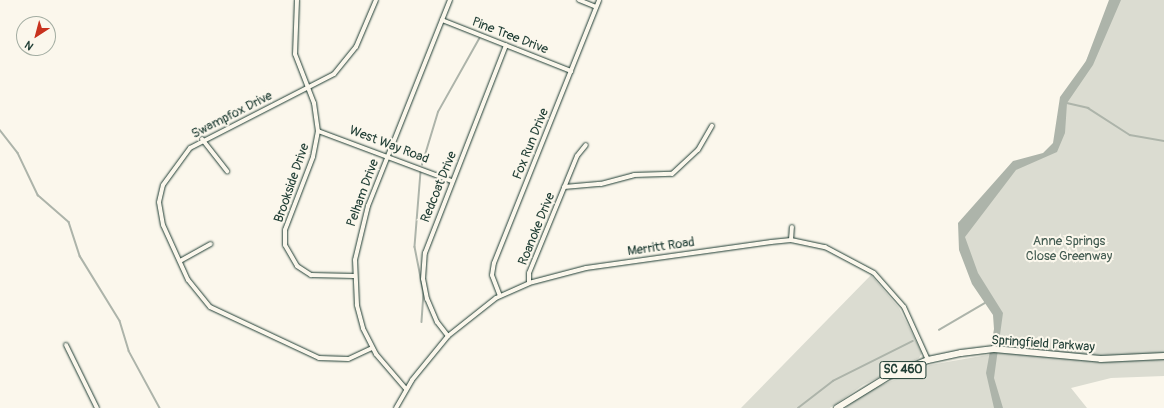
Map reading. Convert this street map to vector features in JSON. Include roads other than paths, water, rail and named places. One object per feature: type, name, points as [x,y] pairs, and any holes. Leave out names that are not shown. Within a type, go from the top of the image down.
[{"type":"main road","name":"Springfield Parkway","points":[[837,408],[865,388],[928,360],[977,351],[1014,350],[1101,359],[1164,356]]},
{"type":"street","name":"Brookside Drive","points":[[297,0],[295,54],[309,88],[318,131],[313,157],[285,230],[285,245],[297,266],[311,275],[354,276]]},
{"type":"street","name":"Swampfox Drive","points":[[372,348],[348,359],[318,358],[210,307],[193,289],[163,225],[159,202],[163,185],[181,157],[202,139],[309,88],[334,74],[351,55],[376,0]]},
{"type":"street","name":"Pelham Drive","points":[[406,389],[389,374],[372,348],[359,313],[354,276],[359,231],[450,0]]},
{"type":"street","points":[[579,0],[596,7]]},
{"type":"street","name":"Fox Run Drive","points":[[500,296],[492,275],[494,263],[598,0]]},
{"type":"street","name":"Pine Tree Drive","points":[[442,20],[571,71]]},
{"type":"street","name":"Redcoat Drive","points":[[448,336],[431,310],[423,272],[427,244],[506,45]]},
{"type":"street","name":"Roanoke Drive","points":[[529,283],[530,273],[564,187],[601,184],[634,175],[672,174],[698,150],[712,126]]},
{"type":"street","name":"West Way Road","points":[[318,131],[388,155],[452,181]]},
{"type":"street","points":[[202,139],[227,171]]},
{"type":"street","points":[[564,187],[577,156],[586,145]]},
{"type":"street","points":[[791,240],[792,227]]},
{"type":"street","name":"Merritt Road","points":[[396,408],[406,389],[448,336],[500,296],[529,283],[586,268],[791,240],[834,250],[881,279],[904,307],[928,360]]},
{"type":"street","points":[[180,261],[210,244]]},
{"type":"street","points":[[66,345],[97,408]]},
{"type":"waterway","points":[[422,165],[438,112],[479,39]]},
{"type":"waterway","points":[[1067,103],[1088,108],[1130,135],[1164,141]]},
{"type":"waterway","points":[[0,130],[18,153],[38,195],[69,222],[80,256],[120,321],[129,351],[160,408]]},
{"type":"waterway","points":[[421,172],[415,247],[424,293],[422,322]]},
{"type":"waterway","points":[[939,330],[985,303]]},
{"type":"waterway","points":[[798,408],[833,381],[913,341]]},
{"type":"park label","name":"Anne Springs Close Greenway","points":[[1069,250]]}]
